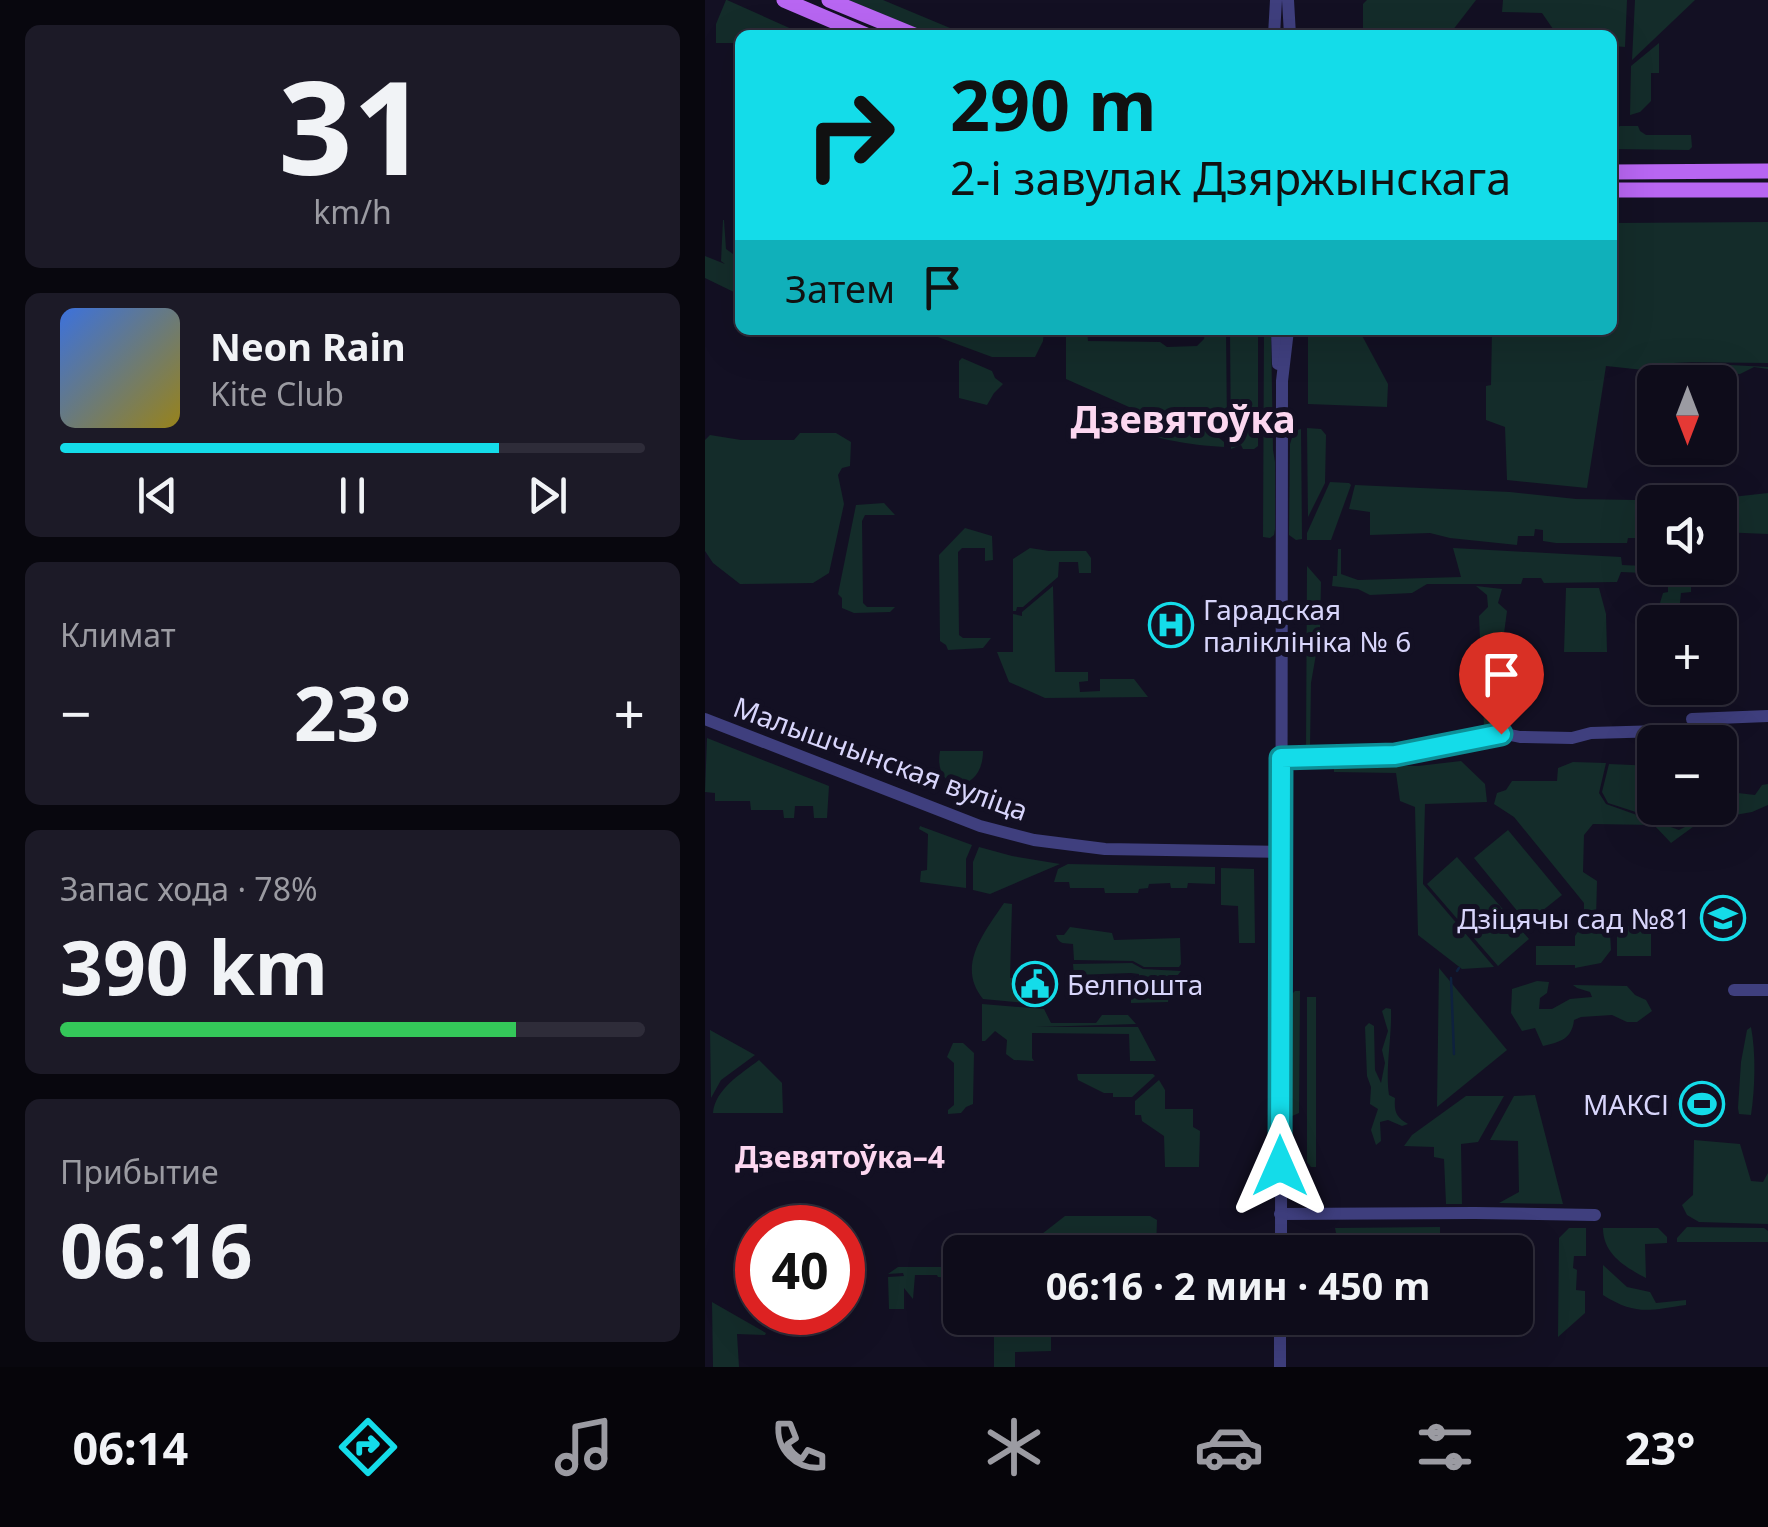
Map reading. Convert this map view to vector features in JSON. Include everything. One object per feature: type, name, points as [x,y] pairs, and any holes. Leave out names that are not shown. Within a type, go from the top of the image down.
[{"type":"main road","points":[[784,0],[853,30]]},
{"type":"main road","points":[[829,0],[902,30]]},
{"type":"main road","points":[[839,24],[846,7]]},
{"type":"main road","points":[[1701,171],[1701,190]]},
{"type":"main road","points":[[1617,172],[1768,172]]},
{"type":"main road","points":[[1617,190],[1768,190]]},
{"type":"street","points":[[1275,30],[1277,0]]},
{"type":"street","points":[[1288,0],[1289,30]]},
{"type":"street","points":[[1277,335],[1283,381]]},
{"type":"street","points":[[1281,1235],[1283,381],[1288,335]]},
{"type":"street","points":[[1692,719],[1768,716]]},
{"type":"street","name":"Малышчынская вуліца","points":[[705,719],[969,822],[1033,840],[1105,849],[1280,852]]},
{"type":"street","points":[[1281,758],[1395,755],[1501,734],[1572,738],[1637,731]]},
{"type":"street","points":[[1734,990],[1768,990]]},
{"type":"street","points":[[1281,1214],[1595,1215]]},
{"type":"street","points":[[1279,1367],[1280,1335]]},
{"type":"green space","points":[[726,0],[794,30],[735,30],[735,43],[716,43],[716,24]]},
{"type":"green space","points":[[848,0],[883,0],[950,28],[921,30]]},
{"type":"green space","points":[[1367,0],[1476,0],[1453,30],[1363,30],[1363,4]]},
{"type":"green space","points":[[1503,0],[1627,0],[1625,47],[1617,46],[1617,30],[1553,30],[1542,13],[1502,12]]},
{"type":"green space","points":[[1635,0],[1695,0],[1632,60]]},
{"type":"green space","points":[[1659,43],[1659,73],[1651,73],[1651,101],[1640,112],[1630,115],[1631,66]]},
{"type":"green space","points":[[1638,126],[1646,135],[1691,135],[1692,147],[1617,149],[1617,128]]},
{"type":"green space","points":[[724,220],[726,249],[735,255],[735,293],[705,278],[705,256],[725,264],[721,261]]},
{"type":"green space","points":[[1768,222],[1768,363],[1673,362],[1730,365],[1637,365],[1637,369],[1606,366],[1587,488],[1507,480],[1505,427],[1486,420],[1492,335],[1617,335],[1617,223]]},
{"type":"green space","points":[[933,335],[1044,335],[1035,357],[992,357]]},
{"type":"green space","points":[[1066,335],[1087,335],[1088,341],[1160,342],[1167,347],[1197,346],[1204,335],[1226,335],[1227,426],[1174,427],[1066,379]]},
{"type":"green space","points":[[1230,335],[1258,335],[1258,446],[1231,449]]},
{"type":"green space","points":[[1264,335],[1271,335],[1275,529],[1270,538],[1263,537]]},
{"type":"green space","points":[[1308,335],[1362,335],[1388,384],[1387,407],[1308,404]]},
{"type":"green space","points":[[962,358],[992,371],[1003,384],[987,405],[959,398]]},
{"type":"green space","points":[[1737,365],[1768,367],[1754,367],[1740,374]]},
{"type":"green space","points":[[1121,420],[1166,431],[1208,429],[1224,442],[1224,447],[1156,437],[1131,429],[1119,423]]},
{"type":"green space","points":[[1307,428],[1321,429],[1326,435],[1325,483],[1308,517]]},
{"type":"green space","points":[[1301,429],[1302,539],[1296,540],[1289,535],[1290,444],[1294,431]]},
{"type":"green space","points":[[800,433],[836,433],[851,442],[850,466],[842,468],[838,475],[844,504],[829,573],[813,583],[740,584],[713,563],[705,551],[705,440],[710,435],[741,440],[794,440]]},
{"type":"green space","points":[[1330,482],[1351,485],[1331,540],[1307,540],[1307,533]]},
{"type":"green space","points":[[1355,485],[1637,500],[1637,538],[1628,538],[1627,543],[1556,543],[1543,541],[1543,530],[1535,529],[1534,536],[1518,536],[1517,545],[1430,533],[1370,535],[1370,512],[1349,509]]},
{"type":"green space","points":[[1768,493],[1768,534],[1737,533],[1737,496]]},
{"type":"green space","points":[[884,503],[895,515],[865,515],[862,521],[863,603],[867,607],[895,607],[890,612],[854,613],[842,608],[838,594],[856,505]]},
{"type":"green space","points":[[965,528],[992,536],[993,560],[985,561],[985,548],[962,548],[958,552],[959,635],[991,638],[983,648],[948,650],[940,641],[939,555]]},
{"type":"green space","points":[[1030,548],[1086,551],[1091,558],[1091,573],[1079,573],[1078,562],[1059,562],[1058,577],[1013,611],[1013,559]]},
{"type":"green space","points":[[1453,548],[1621,557],[1622,565],[1637,566],[1637,573],[1621,572],[1617,582],[1544,583],[1541,578],[1523,578],[1521,584],[1427,584],[1412,593],[1370,595],[1358,589],[1332,586],[1333,576],[1337,576],[1338,549],[1341,574],[1358,580],[1461,577]]},
{"type":"green space","points":[[1307,566],[1321,582],[1320,631],[1311,683],[1310,748],[1306,750]]},
{"type":"green space","points":[[1668,585],[1691,585],[1691,592],[1681,593],[1680,605],[1660,605],[1663,593],[1668,592]]},
{"type":"green space","points":[[1053,586],[1055,672],[1088,672],[1088,681],[1079,682],[1080,692],[1100,691],[1100,679],[1134,679],[1148,697],[1045,698],[1009,682],[997,652],[1013,652],[1013,614],[1022,616]]},
{"type":"green space","points":[[1476,586],[1502,589],[1498,603],[1507,611],[1499,671],[1498,722],[1494,726],[1484,726],[1479,616],[1488,607],[1487,595]]},
{"type":"green space","points":[[1566,588],[1599,588],[1606,614],[1607,652],[1564,652]]},
{"type":"green space","points":[[707,738],[829,786],[827,818],[814,818],[813,806],[795,806],[794,818],[784,818],[783,810],[751,810],[750,801],[715,801],[715,793],[705,792]]},
{"type":"green space","points":[[940,751],[983,751],[981,766],[967,782],[950,782],[943,775]]},
{"type":"green space","points":[[1461,761],[1485,784],[1487,802],[1425,804],[1423,884],[1494,967],[1462,969],[1418,935],[1415,807],[1400,801],[1396,773],[1334,772],[1334,765],[1418,766]]},
{"type":"green space","points":[[1573,762],[1606,763],[1599,793],[1606,804],[1637,815],[1637,825],[1593,824],[1584,835],[1583,872],[1597,881],[1596,919],[1610,933],[1611,950],[1601,963],[1575,968],[1536,965],[1536,946],[1575,946],[1575,936],[1584,923],[1584,903],[1514,817],[1494,804],[1497,793],[1506,790],[1512,781],[1557,781],[1558,768]]},
{"type":"green space","points":[[1737,763],[1738,793],[1755,795],[1762,785],[1768,784],[1768,805],[1737,815]]},
{"type":"green space","points":[[1609,764],[1637,765],[1637,812],[1608,803],[1602,792]]},
{"type":"green space","points":[[1654,825],[1679,830],[1696,825],[1671,843]]},
{"type":"green space","points":[[920,826],[972,845],[966,859],[966,888],[920,882],[921,871],[927,870],[928,834]]},
{"type":"green space","points":[[1508,830],[1562,895],[1527,923],[1474,858]]},
{"type":"green space","points":[[979,847],[1060,864],[990,894],[973,890],[973,862]]},
{"type":"green space","points":[[1457,857],[1529,939],[1498,966],[1427,884]]},
{"type":"green space","points":[[1068,864],[1215,867],[1215,884],[1188,883],[1187,888],[1171,888],[1170,883],[1149,884],[1138,893],[1105,893],[1104,888],[1070,888],[1069,882],[1054,882],[1058,869]]},
{"type":"green space","points":[[1221,868],[1254,869],[1255,943],[1239,943],[1238,906],[1221,905]]},
{"type":"green space","points":[[1004,903],[1012,904],[1010,978],[1026,979],[1026,1003],[983,999],[972,974],[976,950]]},
{"type":"green space","points":[[1617,926],[1647,926],[1651,956],[1617,956]]},
{"type":"green space","points":[[1070,927],[1112,933],[1114,940],[1180,938],[1181,964],[1144,967],[1133,961],[1074,960],[1073,944],[1061,942],[1056,935],[1064,935]]},
{"type":"green space","points":[[1132,963],[1143,969],[1181,971],[1170,985],[1168,1002],[1131,1003],[1131,997],[1139,996],[1139,974],[1074,975],[1073,964]]},
{"type":"green space","points":[[1439,968],[1507,1050],[1437,1107]]},
{"type":"green space","points":[[1537,981],[1549,982],[1539,1009],[1592,997],[1590,992],[1573,985],[1627,986],[1646,1000],[1652,1011],[1637,1022],[1612,1015],[1581,1017],[1574,1020],[1564,1039],[1543,1046],[1535,1028],[1522,1031],[1511,1013],[1512,989]]},
{"type":"green space","points":[[1300,991],[1299,1113],[1290,1117],[1291,995]]},
{"type":"green space","points":[[1307,997],[1316,997],[1316,1167],[1307,1162]]},
{"type":"green space","points":[[982,1004],[1044,1009],[1051,1023],[1096,1023],[1102,1015],[1128,1015],[1136,1024],[1036,1027],[1138,1027],[1156,1061],[1130,1061],[1129,1034],[1032,1033],[1034,1061],[1014,1060],[1006,1054],[1007,1040],[995,1031],[982,1041]]},
{"type":"green space","points":[[1391,1009],[1389,1095],[1395,1098],[1398,1116],[1408,1124],[1380,1122],[1381,1141],[1376,1145],[1371,1130],[1378,1109],[1370,1104],[1365,1027],[1369,1023],[1374,1026],[1375,1070],[1381,1083],[1385,1063],[1382,1050],[1388,1031],[1382,1011]]},
{"type":"green space","points":[[1751,1027],[1751,1115],[1739,1114],[1738,1108],[1741,1062],[1747,1030]]},
{"type":"green space","points":[[710,1030],[755,1055],[721,1080],[711,1098]]},
{"type":"green space","points":[[953,1043],[963,1043],[974,1053],[973,1104],[961,1113],[948,1114],[954,1105],[954,1063],[947,1057]]},
{"type":"green space","points":[[759,1060],[782,1083],[783,1113],[713,1113],[724,1089]]},
{"type":"green space","points":[[1077,1074],[1155,1076],[1132,1097],[1113,1097],[1113,1093],[1104,1093],[1078,1080]]},
{"type":"green space","points":[[1159,1080],[1165,1090],[1165,1109],[1193,1109],[1193,1127],[1200,1131],[1199,1167],[1165,1167],[1164,1136],[1142,1121],[1141,1115],[1135,1115],[1135,1101]]},
{"type":"green space","points":[[1535,1095],[1563,1204],[1499,1203],[1519,1192],[1518,1141],[1490,1140],[1514,1096]]},
{"type":"green space","points":[[1466,1096],[1504,1096],[1478,1142],[1461,1144],[1462,1204],[1446,1204],[1444,1159],[1434,1157],[1434,1147],[1404,1146],[1412,1135]]},
{"type":"green space","points":[[1694,1140],[1740,1144],[1751,1181],[1763,1182],[1768,1173],[1768,1224],[1699,1222],[1687,1215],[1682,1205],[1693,1195]]},
{"type":"green space","points":[[1065,1216],[1150,1216],[1157,1220],[1157,1235],[1041,1235]]},
{"type":"green space","points":[[1440,1227],[1440,1235],[1336,1235],[1335,1228]]},
{"type":"green space","points":[[1687,1227],[1764,1228],[1768,1231],[1768,1242],[1677,1242]]},
{"type":"green space","points":[[1569,1228],[1586,1228],[1586,1256],[1574,1256],[1573,1268],[1577,1270],[1576,1290],[1585,1291],[1585,1313],[1558,1337],[1559,1238]]},
{"type":"green space","points":[[1603,1228],[1658,1228],[1667,1237],[1667,1243],[1645,1244],[1646,1278],[1611,1252]]},
{"type":"green space","points":[[1603,1265],[1627,1287],[1650,1292],[1656,1303],[1686,1300],[1686,1305],[1643,1310],[1615,1302],[1603,1295]]},
{"type":"green space","points":[[898,1267],[943,1267],[943,1277],[915,1275],[913,1299],[904,1288],[904,1309],[889,1309],[888,1277],[904,1276],[903,1273],[888,1274]]},
{"type":"green space","points":[[712,1302],[735,1315],[739,1367],[713,1367]]},
{"type":"green space","points":[[994,1335],[1051,1335],[1051,1351],[1015,1352],[1015,1367],[994,1367]]},
{"type":"waterway","points":[[1451,978],[1454,1054]]},
{"type":"place","name":"Гарадская паліклініка № 6","points":[[1171,625]]},
{"type":"place","name":"Дзіцячы сад №81","points":[[1723,918]]},
{"type":"place","name":"Белпошта","points":[[1035,984]]},
{"type":"place","name":"МАКСІ","points":[[1702,1104]]},
{"type":"district","name":"Дзевятоўка","points":[[1183,418]]},
{"type":"district","name":"Дзевятоўка–4","points":[[840,1156]]},
{"type":"route","points":[[1280,1166],[1281,758],[1395,755],[1501,734]]}]
